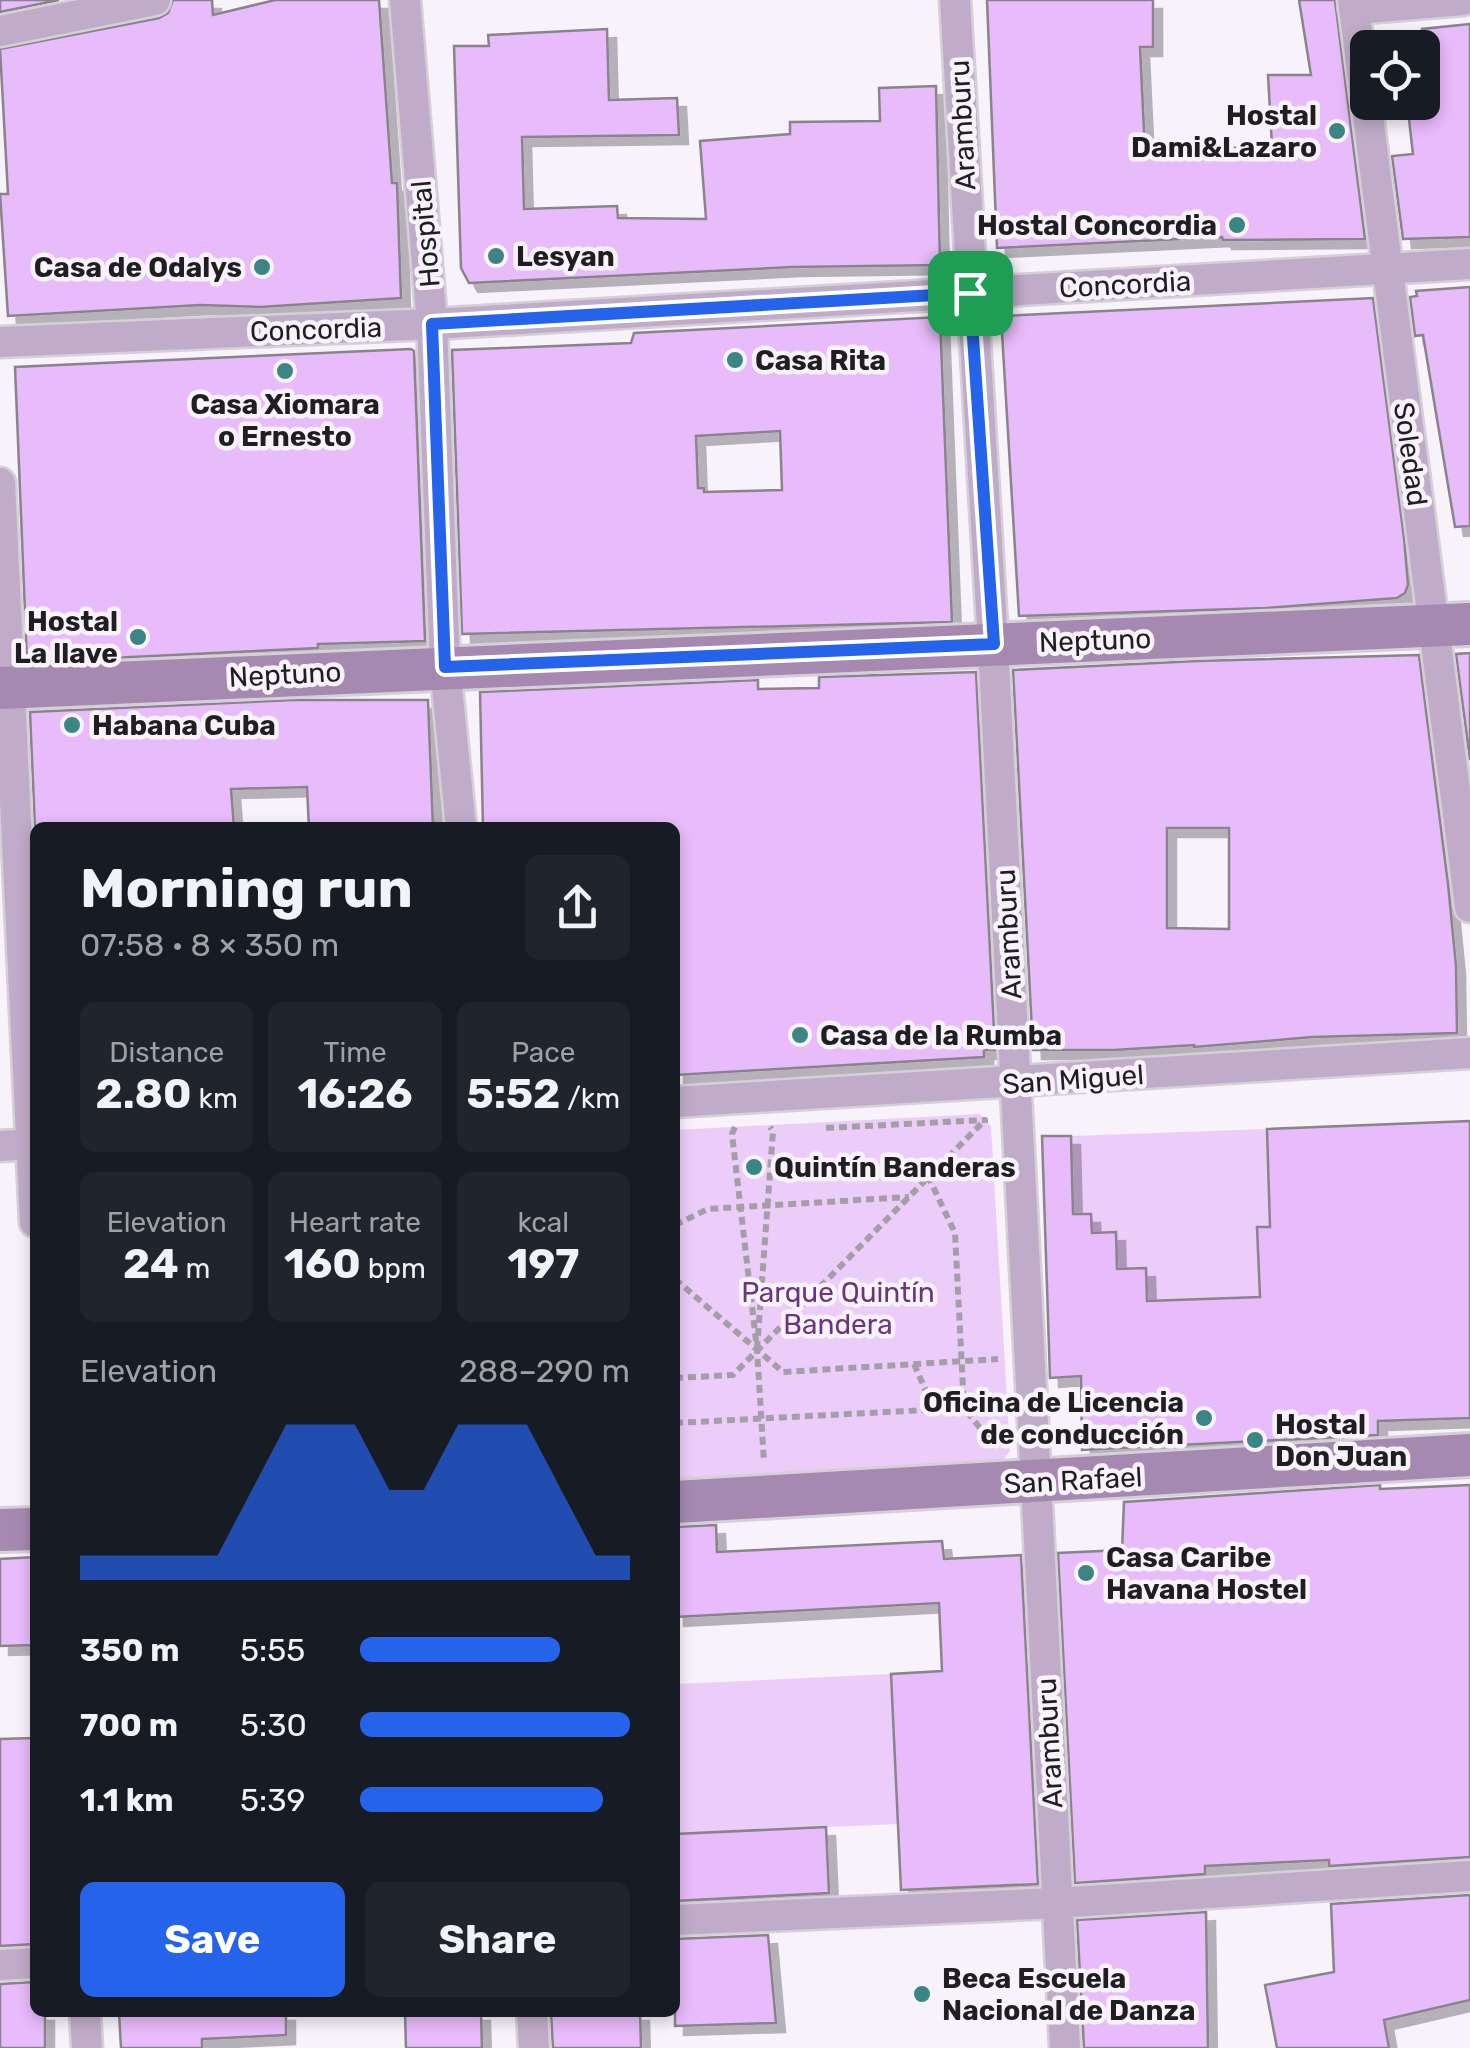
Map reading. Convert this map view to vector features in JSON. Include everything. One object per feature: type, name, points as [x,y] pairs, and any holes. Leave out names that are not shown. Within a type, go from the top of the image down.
[{"type":"street","points":[[0,31],[155,0]]},
{"type":"street","name":"Hospital","points":[[405,0],[432,324],[445,667],[460,822]]},
{"type":"street","name":"Aramburu","points":[[955,0],[994,644],[1064,2048]]},
{"type":"street","points":[[1353,5],[1463,0]]},
{"type":"street","name":"Soledad","points":[[1353,5],[1385,268],[1452,624],[1470,907]]},
{"type":"street","name":"Concordia","points":[[0,342],[432,324],[1470,264]]},
{"type":"street","points":[[0,482],[22,1145],[30,1192]]},
{"type":"street","name":"Neptuno","points":[[6,688],[1452,624]]},
{"type":"street","name":"San Miguel","points":[[680,1102],[1470,1052]]},
{"type":"street","name":"San Rafael","points":[[680,1502],[1470,1456]]},
{"type":"street","points":[[0,1530],[30,1529]]},
{"type":"street","points":[[680,1920],[1056,1903],[1470,1876]]},
{"type":"street","points":[[0,1965],[30,1962]]},
{"type":"street","points":[[85,2017],[87,2048]]},
{"type":"street","points":[[532,2017],[534,2048]]},
{"type":"path","points":[[680,1378],[733,1375],[929,1178],[1016,1083]]},
{"type":"path","points":[[757,1349],[773,1131],[751,1098],[732,1134],[757,1349],[768,1497]]},
{"type":"path","points":[[811,1129],[985,1120]]},
{"type":"path","points":[[985,1120],[986,1140]]},
{"type":"path","points":[[759,1132],[792,1130]]},
{"type":"path","points":[[713,1135],[746,1133]]},
{"type":"path","points":[[929,1178],[954,1233],[964,1408]]},
{"type":"path","points":[[680,1223],[708,1209],[910,1197]]},
{"type":"path","points":[[680,1283],[783,1372],[998,1360],[996,1340]]},
{"type":"path","points":[[914,1364],[929,1398],[964,1408],[1004,1458],[1003,1438]]},
{"type":"path","points":[[680,1424],[964,1408]]},
{"type":"green space","name":"Parque Quintín Bandera","points":[[979,1114],[991,1126],[1010,1451],[998,1465],[680,1482],[680,1130]]},
{"type":"green space","points":[[1267,1129],[1270,1227],[1257,1228],[1260,1297],[1147,1301],[1146,1268],[1117,1269],[1116,1232],[1092,1233],[1073,1214],[1071,1136]]},
{"type":"green space","points":[[891,1674],[898,1824],[680,1834],[680,1684]]},
{"type":"building","points":[[0,0],[59,0],[0,12]]},
{"type":"building","points":[[173,0],[212,0],[213,15],[275,0],[379,0],[392,183],[397,183],[401,298],[8,316],[0,194],[8,194],[0,49],[159,18],[168,13]]},
{"type":"building","points":[[987,0],[1153,0],[1153,47],[1140,47],[1145,152],[1272,146],[1268,75],[1311,75],[1299,0],[1335,0],[1365,239],[1222,237],[997,248]]},
{"type":"building","points":[[1470,24],[1470,237],[1403,239],[1392,156],[1413,154],[1409,120],[1440,120],[1440,30],[1422,29]]},
{"type":"building","points":[[607,29],[609,100],[677,98],[679,135],[522,137],[524,209],[617,206],[618,218],[706,219],[700,141],[790,134],[790,122],[880,121],[879,88],[936,86],[940,265],[792,267],[469,283],[461,268],[454,46],[489,46],[488,35]]},
{"type":"building","points":[[1470,287],[1470,526],[1455,527],[1423,335],[1415,336],[1410,297],[1417,296],[1416,291]]},
{"type":"building","points":[[1373,298],[1404,538],[1408,585],[1405,593],[1397,598],[1266,608],[1019,616],[1001,316]]},
{"type":"building","points":[[940,317],[952,622],[462,634],[452,350],[631,343],[634,333]],"holes":[[[780,431],[782,490],[704,492],[704,488],[698,488],[696,436]]]},
{"type":"building","points":[[411,349],[425,641],[27,662],[15,367]]},
{"type":"building","points":[[1470,653],[1470,760],[1456,654]]},
{"type":"building","points":[[1419,655],[1448,884],[1456,966],[1457,1033],[1312,1037],[1194,1047],[1033,1050],[1013,670]],"holes":[[[1167,828],[1229,828],[1229,929],[1167,928]]]},
{"type":"building","points":[[976,672],[995,1050],[984,1050],[984,1057],[680,1075],[680,822],[483,822],[480,692],[758,680],[758,689],[819,688],[819,677]]},
{"type":"building","points":[[293,700],[428,700],[433,822],[309,822],[307,787],[231,789],[234,822],[35,822],[30,712]]},
{"type":"building","points":[[1470,1121],[1470,1418],[1378,1421],[1378,1435],[1082,1450],[1081,1376],[1050,1378],[1042,1136],[1071,1136],[1073,1214],[1091,1214],[1092,1233],[1116,1232],[1117,1269],[1146,1268],[1147,1301],[1260,1297],[1257,1227],[1270,1227],[1267,1129]]},
{"type":"building","points":[[1380,1485],[1380,1489],[1470,1485],[1470,1857],[1329,1866],[1329,1860],[1205,1866],[1205,1874],[1075,1883],[1058,1553],[1122,1550],[1124,1502]]},
{"type":"building","points":[[716,1525],[717,1552],[942,1541],[944,1559],[1021,1555],[1038,1884],[901,1890],[891,1674],[942,1671],[939,1603],[680,1617],[680,1527]]},
{"type":"building","points":[[30,1557],[30,1645],[0,1646],[0,1559]]},
{"type":"building","points":[[30,1738],[30,1944],[0,1946],[0,1739]]},
{"type":"building","points":[[826,1827],[829,1893],[680,1901],[680,1834]]},
{"type":"building","points":[[1470,1895],[1470,2000],[1384,2020],[1389,2048],[1277,2048],[1265,1985],[1334,1972],[1331,1904]]},
{"type":"building","points":[[1206,1912],[1208,2048],[1084,2048],[1077,1920]]},
{"type":"building","points":[[768,1935],[776,2023],[675,2026],[675,2017],[680,2017],[680,1939]]},
{"type":"building","points":[[30,1982],[30,2017],[45,2017],[45,2048],[0,2048],[0,1984]]},
{"type":"building","points":[[119,2017],[286,2017],[286,2035],[202,2039],[202,2048],[121,2048]]},
{"type":"building","points":[[405,2017],[481,2017],[482,2048],[406,2048]]},
{"type":"building","points":[[551,2017],[640,2017],[641,2048],[553,2048]]},
{"type":"place","name":"Hostal Dami&Lazaro","points":[[1337,131]]},
{"type":"place","name":"Hostal Concordia","points":[[1237,225]]},
{"type":"place","name":"Lesyan","points":[[496,256]]},
{"type":"place","name":"Casa de Odalys","points":[[262,267]]},
{"type":"place","name":"Casa Rita","points":[[735,360]]},
{"type":"place","name":"Casa Xiomara o Ernesto","points":[[285,371]]},
{"type":"place","name":"Hostal La llave","points":[[138,637]]},
{"type":"place","name":"Habana Cuba","points":[[72,725]]},
{"type":"place","name":"Casa de la Rumba","points":[[800,1035]]},
{"type":"place","name":"Quintín Banderas","points":[[754,1167]]},
{"type":"place","name":"Oficina de Licencia de conducción","points":[[1204,1418]]},
{"type":"place","name":"Hostal Don Juan","points":[[1255,1440]]},
{"type":"place","name":"Casa Caribe Havana Hostel","points":[[1086,1573]]},
{"type":"place","name":"Beca Escuela Nacional de Danza","points":[[922,1994]]},
{"type":"route","points":[[970,293],[994,644],[445,667],[432,324],[970,293]]}]
